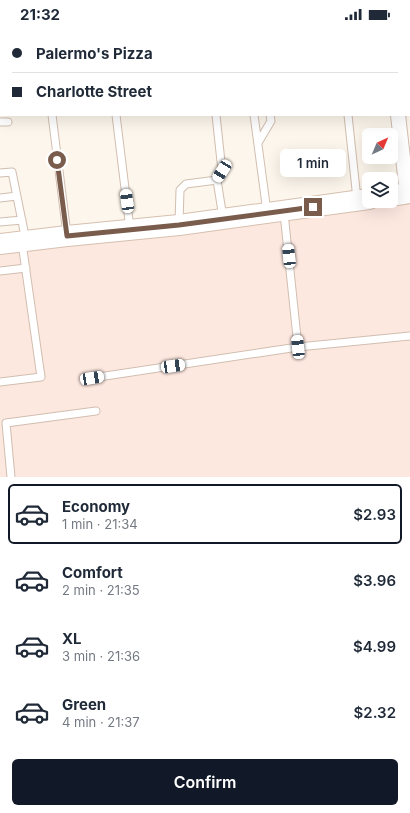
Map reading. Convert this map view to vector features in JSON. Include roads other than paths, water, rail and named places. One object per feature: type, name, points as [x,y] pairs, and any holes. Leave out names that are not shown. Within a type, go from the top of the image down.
[{"type":"main road","points":[[0,244],[179,225],[362,200]]},
{"type":"street","points":[[398,116],[403,194]]},
{"type":"lane","points":[[52,116],[67,236]]},
{"type":"lane","points":[[116,116],[130,229]]},
{"type":"lane","points":[[216,116],[222,171],[216,180],[223,218]]},
{"type":"lane","points":[[254,116],[258,143],[275,212],[298,347]]},
{"type":"lane","points":[[258,143],[271,121],[270,116]]},
{"type":"lane","points":[[348,116],[362,194]]},
{"type":"lane","points":[[0,173],[12,172],[22,220],[26,268],[41,377],[0,382]]},
{"type":"lane","points":[[179,225],[180,190],[186,184],[216,180]]},
{"type":"lane","points":[[0,198],[17,196]]},
{"type":"lane","points":[[0,222],[22,220]]},
{"type":"lane","points":[[0,271],[26,268]]},
{"type":"lane","points":[[92,378],[298,347],[410,336]]},
{"type":"lane","points":[[11,477],[6,423],[96,411]]}]
